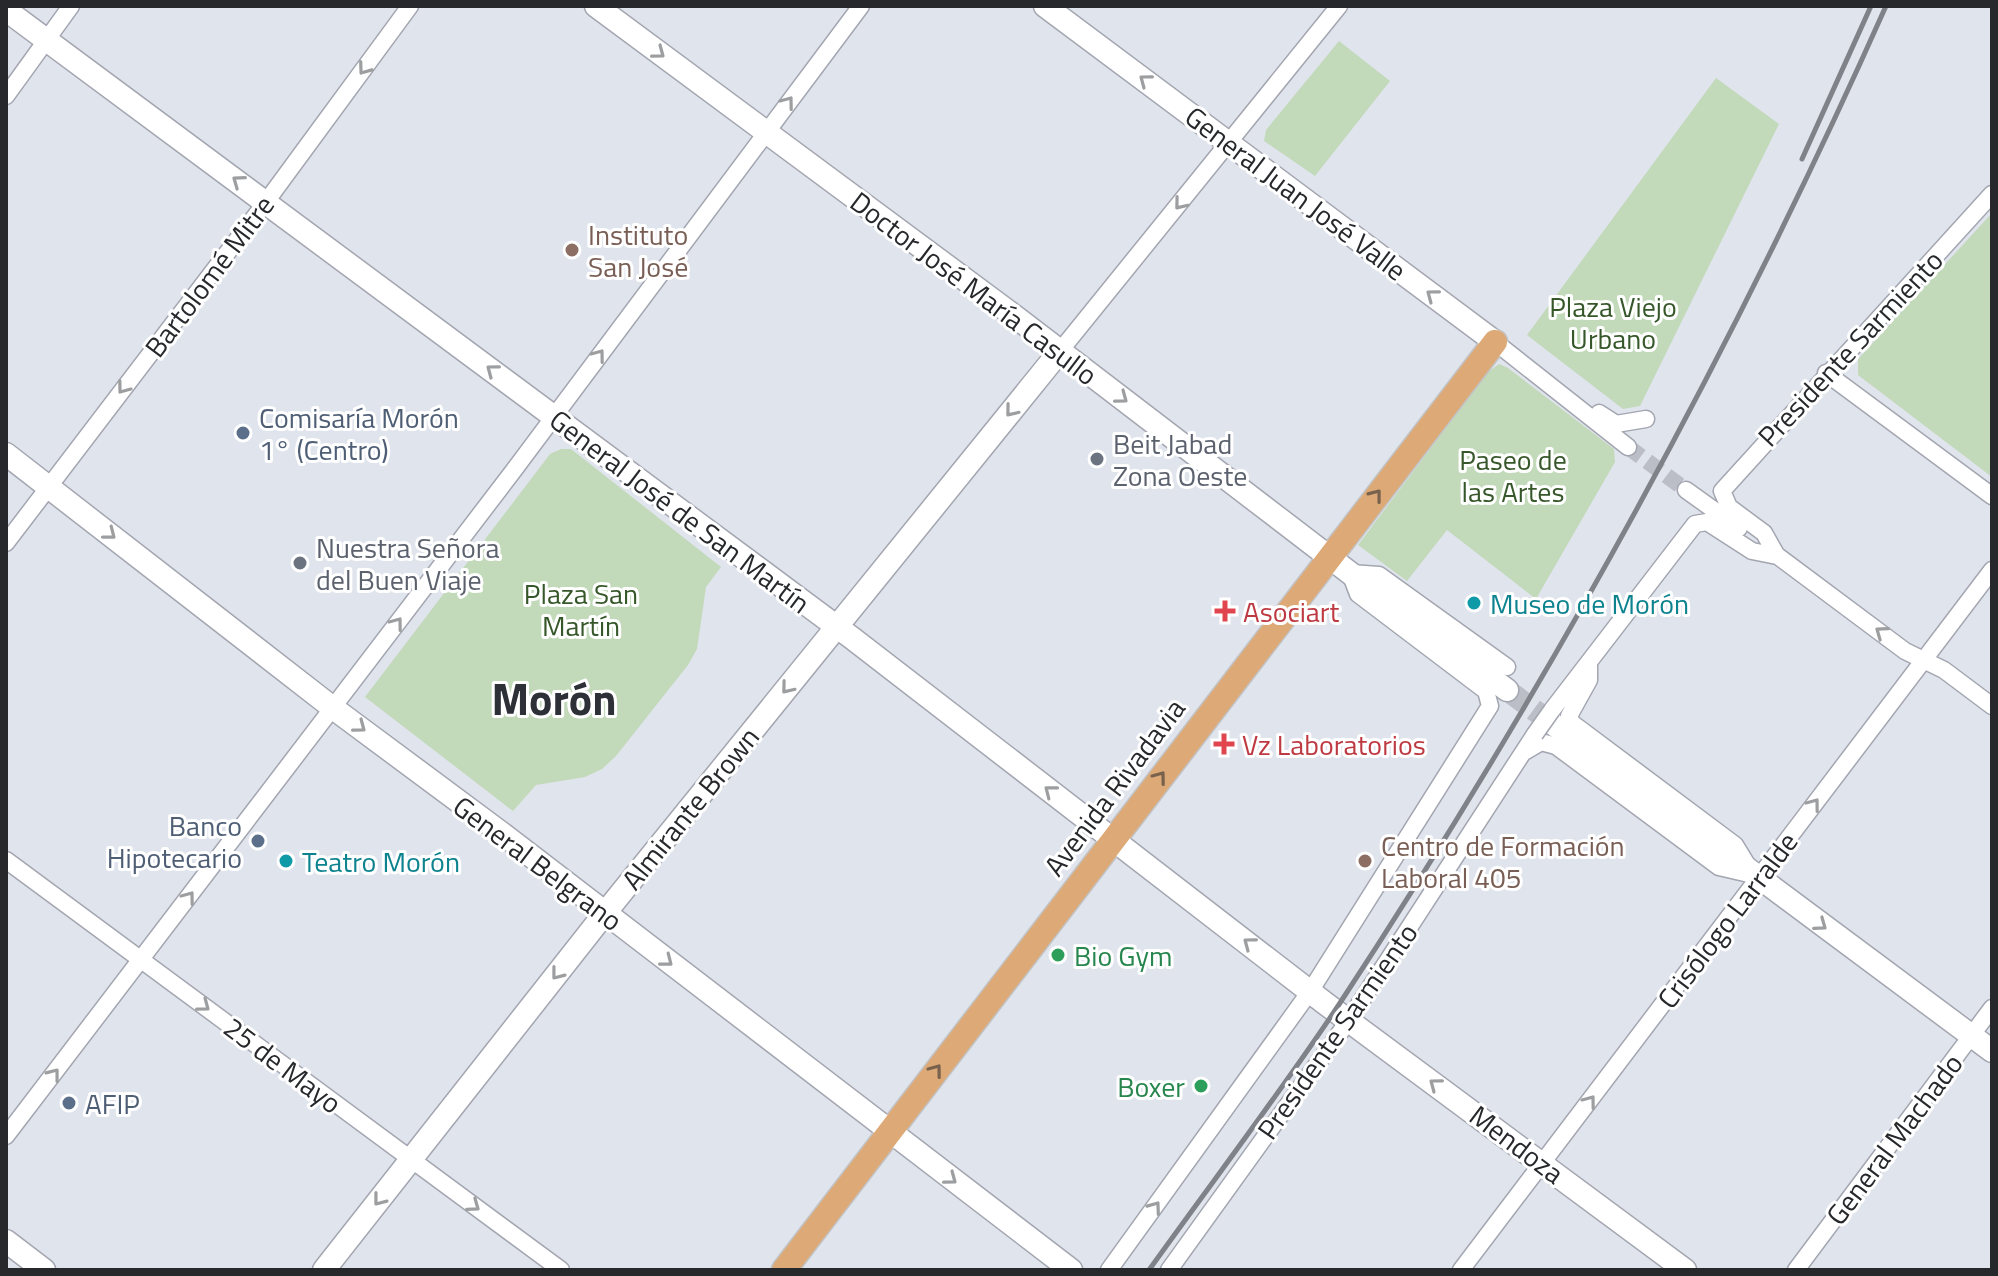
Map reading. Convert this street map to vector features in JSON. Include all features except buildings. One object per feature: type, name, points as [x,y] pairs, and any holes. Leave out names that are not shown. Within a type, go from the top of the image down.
[{"type":"main road","name":"Avenida Rivadavia","points":[[784,1270],[1495,342]]},
{"type":"street","points":[[6,96],[71,6]]},
{"type":"street","name":"Bartolomé Mitre","points":[[6,543],[266,202],[410,6]]},
{"type":"street","name":"Doctor José María Casullo","points":[[596,6],[1060,351],[1501,685]]},
{"type":"street","points":[[6,1136],[553,418],[861,6]]},
{"type":"street","name":"General Juan José Valle","points":[[1045,6],[1495,342],[1628,447]]},
{"type":"street","points":[[1060,351],[1339,6]]},
{"type":"street","name":"General José de San Martín","points":[[6,10],[836,627],[1349,1020]]},
{"type":"street","name":"Presidente Sarmiento","points":[[1777,556],[1764,533],[1729,507],[1722,491],[1727,482],[1992,194]]},
{"type":"street","name":"Almirante Brown","points":[[324,1270],[605,913],[1060,351]]},
{"type":"street","points":[[1826,373],[1992,496]]},
{"type":"street","name":"General Juan José Valle","points":[[1547,382],[1558,383],[1616,424],[1646,419]]},
{"type":"street","name":"General Belgrano","points":[[6,454],[333,708],[1071,1270]]},
{"type":"street","points":[[1686,490],[1905,651],[1944,670],[1992,706]]},
{"type":"street","name":"Presidente Sarmiento","points":[[1169,1270],[1349,1020],[1523,753],[1691,528],[1701,521],[1707,522],[1752,551],[1777,556]]},
{"type":"street","name":"Crisólogo Larralde","points":[[1461,1270],[1756,876],[1992,570]]},
{"type":"street","points":[[1588,664],[1591,671],[1589,680],[1571,709],[1569,716],[1572,723],[1735,845],[1756,876]]},
{"type":"street","name":"Presidente Sarmiento","points":[[1109,1270],[1311,990],[1501,685]]},
{"type":"street","points":[[1547,723],[1992,1051]]},
{"type":"street","points":[[1523,753],[1541,742],[1556,746],[1719,867],[1756,876]]},
{"type":"street","name":"25 de Mayo","points":[[6,860],[561,1270]]},
{"type":"street","name":"General Machado","points":[[1796,1270],[1992,1008]]},
{"type":"street","name":"Mendoza","points":[[1349,1020],[1685,1270]]},
{"type":"street","points":[[6,1241],[44,1270]]},
{"type":"green space","points":[[1339,41],[1390,81],[1315,176],[1264,141],[1266,130]]},
{"type":"green space","name":"Plaza Viejo Urbano","points":[[1716,78],[1779,124],[1640,406],[1623,409],[1527,335]]},
{"type":"green space","points":[[1992,213],[1992,477],[1858,375],[1858,359]]},
{"type":"green space","name":"Paseo de las Artes","points":[[1499,364],[1614,449],[1615,462],[1536,599],[1447,530],[1407,581],[1358,545],[1488,372]]},
{"type":"green space","name":"Plaza San Martín","points":[[571,449],[721,567],[706,587],[697,649],[688,665],[616,756],[602,769],[585,777],[536,785],[513,811],[365,697],[550,454]]},
{"type":"tunnel","points":[[1628,447],[1686,490]]},
{"type":"tunnel","points":[[1507,690],[1553,724]]},
{"type":"railway","points":[[1802,159],[1871,6]]},
{"type":"railway","points":[[1149,1270],[1338,1006],[1490,765],[1562,642],[1700,391],[1827,136],[1886,6]]},
{"type":"place","name":"Instituto San José","points":[[572,250]]},
{"type":"place","name":"Comisaría Morón 1° (Centro)","points":[[243,433]]},
{"type":"place","name":"Beit Jabad Zona Oeste","points":[[1097,459]]},
{"type":"place","name":"Nuestra Señora del Buen Viaje","points":[[300,563]]},
{"type":"place","name":"Museo de Morón","points":[[1474,603]]},
{"type":"place","name":"Asociart","points":[[1225,611]]},
{"type":"place","name":"Vz Laboratorios","points":[[1224,744]]},
{"type":"place","name":"Banco Hipotecario","points":[[258,841]]},
{"type":"place","name":"Teatro Morón","points":[[286,861]]},
{"type":"place","name":"Centro de Formación Laboral 405","points":[[1365,861]]},
{"type":"place","name":"Bio Gym","points":[[1058,955]]},
{"type":"place","name":"Boxer","points":[[1201,1086]]},
{"type":"place","name":"AFIP","points":[[69,1103]]},
{"type":"district","name":"Morón","points":[[554,698]]}]
